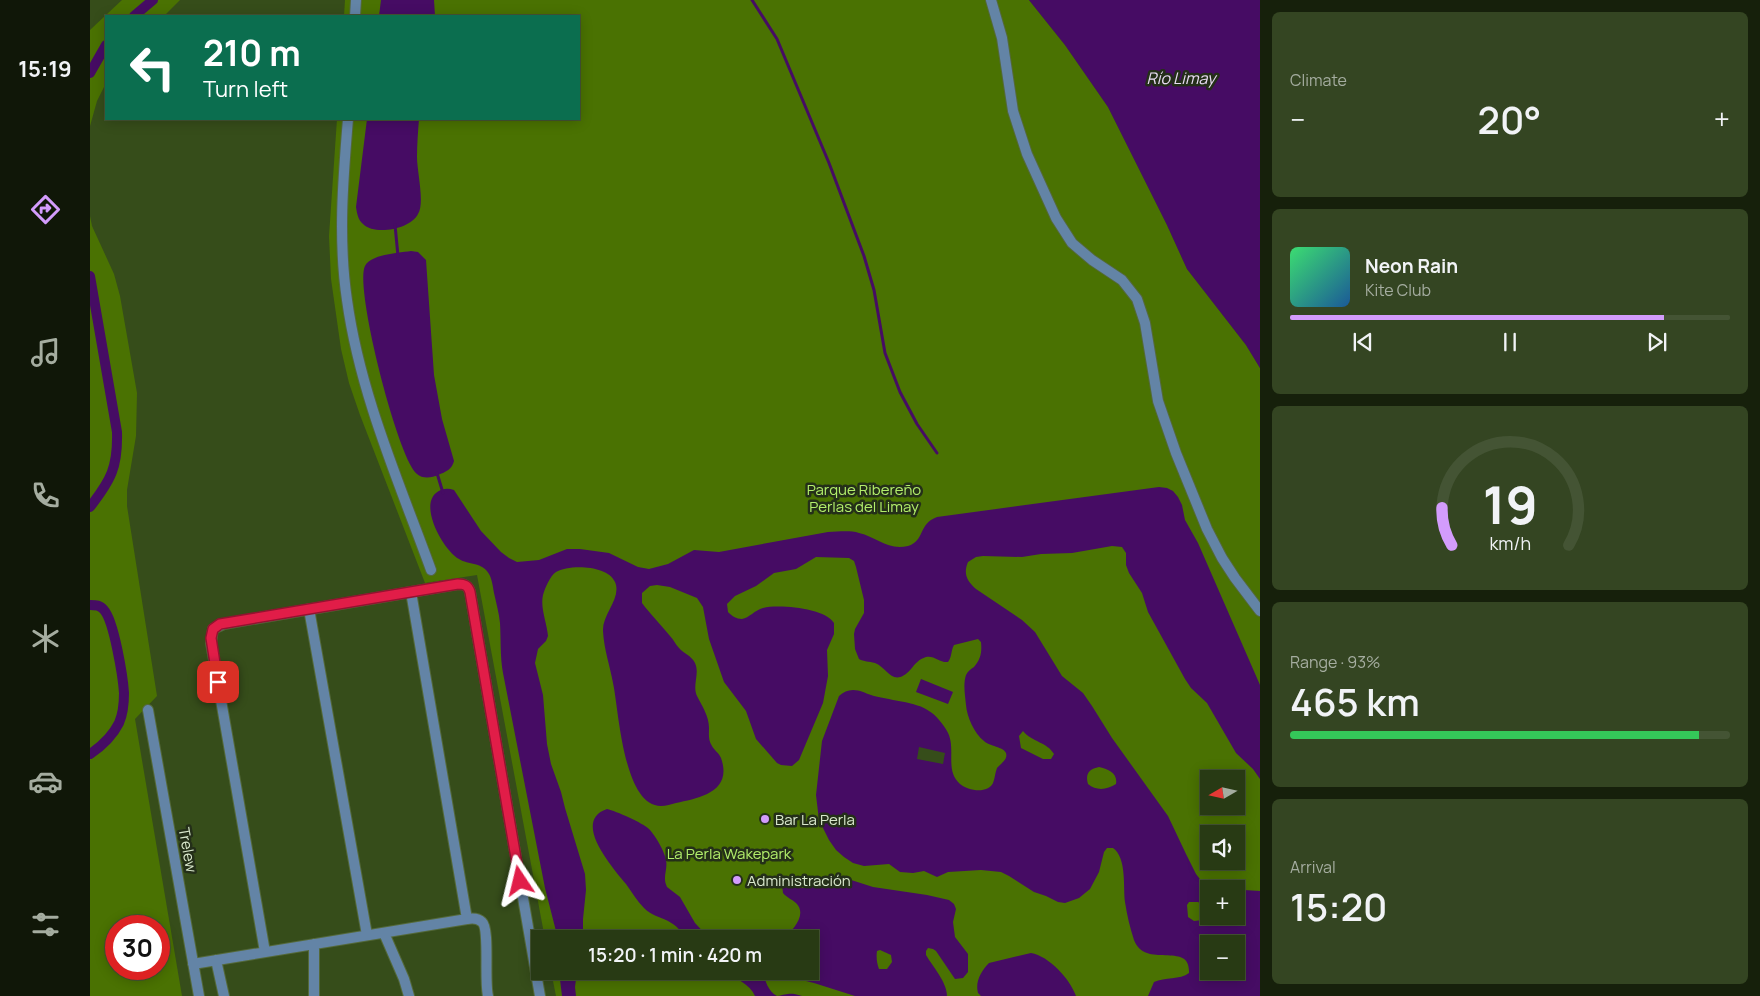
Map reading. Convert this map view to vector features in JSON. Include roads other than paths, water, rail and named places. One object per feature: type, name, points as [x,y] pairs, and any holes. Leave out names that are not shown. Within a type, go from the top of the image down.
[{"type":"street","points":[[355,15],[356,0]]},
{"type":"street","points":[[990,0],[1002,38],[1013,110],[1027,154],[1056,218],[1072,243],[1092,260],[1122,280],[1137,299],[1145,323],[1158,400],[1176,453],[1207,529],[1222,558],[1260,611]]},
{"type":"street","points":[[348,120],[342,231],[346,298],[352,333],[370,402],[431,570]]},
{"type":"street","points":[[265,952],[211,633],[220,624],[458,584],[465,585],[469,589],[540,996]]},
{"type":"street","points":[[411,592],[467,919]]},
{"type":"street","points":[[309,609],[367,935]]},
{"type":"street","name":"Trelew","points":[[148,710],[199,996]]},
{"type":"street","points":[[194,964],[384,932],[477,919],[482,921],[486,929],[488,996]]},
{"type":"street","points":[[384,932],[404,979],[409,996]]},
{"type":"street","points":[[314,944],[314,996]]},
{"type":"street","points":[[216,960],[224,996]]},
{"type":"water","points":[[381,0],[434,0],[435,15],[379,15]]},
{"type":"water","name":"Río Limay","points":[[1029,0],[1260,0],[1260,368],[1246,345],[1187,269],[1108,107],[1065,45]]},
{"type":"water","points":[[367,120],[419,120],[417,157],[421,203],[418,214],[408,224],[401,227],[376,230],[363,224],[358,216],[356,207]]},
{"type":"water","points":[[411,251],[418,252],[426,260],[434,375],[442,419],[454,461],[448,470],[430,477],[422,477],[417,474],[409,462],[399,438],[389,407],[372,337],[363,280],[365,266],[368,262],[386,255]]},
{"type":"water","points":[[1159,487],[1173,491],[1178,497],[1185,520],[1198,543],[1260,685],[1260,779],[1253,769],[1236,753],[1207,703],[1191,688],[1185,679],[1148,612],[1142,593],[1129,573],[1126,565],[1126,553],[1122,547],[1112,546],[1072,553],[1022,557],[976,557],[968,562],[966,574],[970,583],[976,589],[1022,620],[1035,632],[1062,676],[1083,693],[1112,738],[1168,816],[1201,880],[1200,903],[1189,902],[1187,905],[1188,917],[1194,921],[1200,920],[1200,925],[1245,925],[1245,890],[1260,891],[1260,996],[1148,996],[1154,982],[1181,977],[1189,973],[1188,963],[1183,958],[1175,956],[1148,953],[1140,949],[1134,940],[1125,902],[1124,873],[1120,859],[1113,848],[1107,848],[1104,852],[1099,872],[1090,889],[1079,898],[1065,903],[1034,892],[1001,872],[981,870],[948,872],[937,877],[924,871],[913,873],[900,872],[889,864],[864,866],[853,863],[836,850],[819,820],[816,795],[822,741],[839,696],[844,692],[858,690],[877,697],[917,705],[932,713],[943,725],[950,738],[951,766],[955,778],[960,784],[968,788],[987,789],[993,783],[997,768],[1005,760],[1006,755],[1002,749],[986,743],[980,738],[968,715],[965,678],[978,661],[980,655],[981,642],[978,639],[954,645],[948,662],[926,657],[919,660],[905,675],[900,677],[891,675],[875,663],[859,659],[855,649],[854,634],[864,613],[864,600],[854,561],[849,558],[816,557],[796,569],[774,573],[756,586],[735,596],[727,604],[728,612],[740,619],[763,608],[790,607],[821,614],[834,623],[834,634],[827,650],[828,676],[823,703],[799,760],[792,766],[777,763],[756,739],[746,711],[724,682],[709,639],[703,607],[697,598],[670,587],[657,585],[650,586],[642,593],[642,603],[645,607],[681,650],[692,658],[695,663],[697,671],[695,684],[697,696],[708,719],[710,742],[721,758],[723,769],[722,779],[718,786],[704,796],[663,806],[648,802],[638,791],[625,755],[603,631],[605,618],[616,594],[615,582],[605,572],[579,567],[562,569],[552,576],[542,600],[548,636],[538,649],[535,663],[543,695],[547,744],[551,764],[585,874],[586,890],[583,930],[556,930],[545,888],[503,673],[500,619],[492,581],[483,567],[459,559],[441,538],[432,518],[430,508],[431,500],[436,493],[445,489],[454,490],[481,531],[501,552],[517,562],[539,560],[567,549],[580,549],[609,553],[638,567],[649,569],[668,564],[694,550],[719,552],[828,532],[847,531],[865,535],[894,547],[901,547],[913,544],[931,520],[937,517]],"holes":[[[1023,731],[1051,750],[1054,754],[1051,759],[1043,759],[1021,748],[1019,736]],[[1099,767],[1112,772],[1116,784],[1102,789],[1094,788],[1088,784],[1087,780],[1090,771]]]},
{"type":"water","points":[[921,679],[953,692],[948,704],[916,692]]},
{"type":"water","points":[[607,809],[646,826],[659,844],[665,857],[665,880],[667,887],[680,897],[695,923],[702,930],[680,930],[644,908],[612,867],[598,845],[593,824],[597,815]]},
{"type":"water","points":[[848,879],[873,887],[949,900],[956,909],[953,922],[955,937],[968,954],[968,972],[963,978],[955,979],[936,951],[928,948],[926,955],[945,985],[947,996],[855,996],[802,980],[819,980],[819,930],[792,930],[798,922],[800,912],[796,903],[783,893],[782,885],[787,883],[803,888]],"holes":[[[880,950],[891,955],[892,962],[887,969],[879,969],[877,951]]]},
{"type":"water","points":[[1031,953],[1052,963],[1064,976],[1076,996],[981,996],[978,993],[979,977],[989,963]]},
{"type":"water","points":[[560,980],[576,980],[576,996],[562,996]]},
{"type":"water","points":[[738,980],[766,980],[771,991],[777,996],[755,996],[746,985]]},
{"type":"water","points":[[792,994],[802,996],[777,996]]},
{"type":"waterway","points":[[135,15],[153,0]]},
{"type":"waterway","points":[[752,0],[777,39],[829,163],[864,256],[874,290],[885,353],[900,392],[917,424],[937,453]]},
{"type":"waterway","points":[[90,73],[105,47]]},
{"type":"waterway","points":[[395,225],[398,256]]},
{"type":"waterway","points":[[90,276],[117,432],[116,455],[112,472],[90,507]]},
{"type":"waterway","points":[[437,473],[443,493]]},
{"type":"waterway","points":[[90,605],[101,607],[108,616],[117,650],[124,693],[122,712],[116,728],[106,741],[90,754]]},
{"type":"place","name":"Bar La Perla","points":[[765,819]]},
{"type":"place","name":"Administración","points":[[737,880]]},
{"type":"park label","name":"Parque Ribereño Perlas del Limay","points":[[864,498]]},
{"type":"park label","name":"La Perla Wakepark","points":[[729,853]]}]
